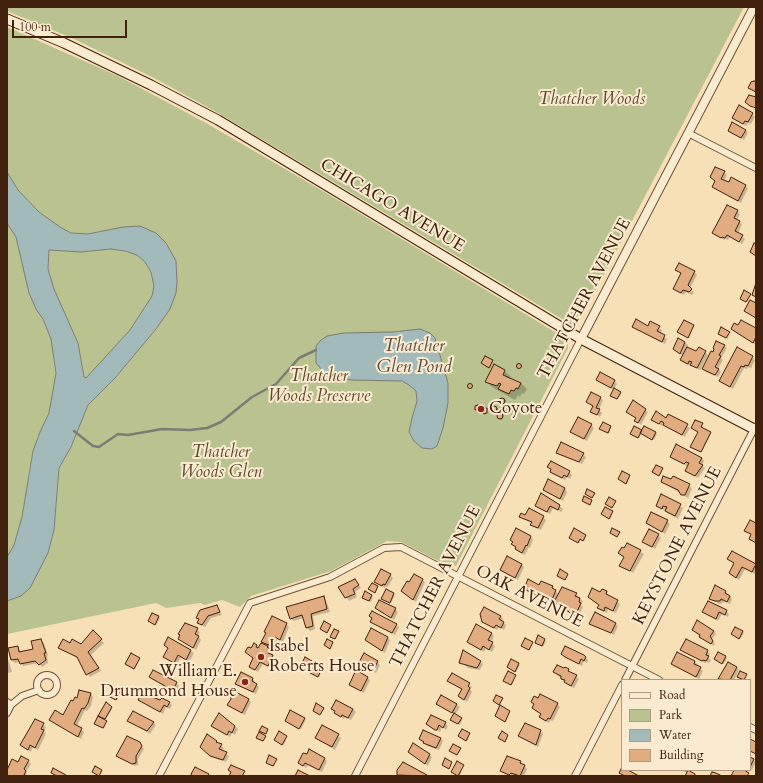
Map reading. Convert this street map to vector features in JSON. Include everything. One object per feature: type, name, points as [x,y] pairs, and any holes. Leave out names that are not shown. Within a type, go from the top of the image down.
[{"type":"main road","name":"CHICAGO AVENUE","points":[[7,18],[151,85],[218,120],[581,339],[755,428]]},
{"type":"street","name":"THATCHER AVENUE","points":[[355,776],[754,7]]},
{"type":"street","points":[[688,133],[756,168]]},
{"type":"street","name":"KEYSTONE AVENUE","points":[[625,679],[755,428]]},
{"type":"street","name":"OAK AVENUE","points":[[159,776],[250,603],[330,577],[384,548],[401,547],[657,679]]},
{"type":"street","points":[[575,776],[621,687]]},
{"type":"street","points":[[7,713],[9,703],[22,696],[39,690]]},
{"type":"green space","name":"Thatcher Woods","points":[[7,7],[744,7],[577,326],[572,325],[213,110],[154,78],[74,39],[7,11]]},
{"type":"green space","name":"Thatcher Woods Glen","points":[[7,27],[118,76],[206,123],[328,194],[568,340],[568,348],[456,566],[447,565],[401,542],[387,541],[331,571],[251,596],[240,607],[222,600],[205,605],[200,603],[166,608],[156,603],[7,634],[7,601],[21,596],[30,588],[48,553],[54,530],[59,468],[71,447],[88,405],[115,378],[156,329],[170,309],[176,293],[156,233],[140,226],[123,227],[88,234],[71,233],[39,212],[18,190],[7,172]]},
{"type":"green space","points":[[7,223],[16,237],[36,309],[43,319],[51,339],[56,373],[49,413],[33,451],[22,517],[14,545],[7,557]]},
{"type":"green space","points":[[111,249],[137,255],[145,262],[151,272],[154,286],[152,296],[130,330],[87,378],[84,378],[78,343],[54,289],[48,269],[49,250],[81,252]]},
{"type":"water","points":[[7,172],[18,190],[39,212],[71,233],[88,234],[123,227],[140,226],[156,233],[166,243],[176,261],[177,282],[176,293],[170,309],[156,329],[115,378],[88,405],[71,447],[59,468],[54,530],[48,553],[30,588],[21,596],[7,601],[7,557],[14,545],[22,517],[33,451],[49,413],[56,373],[51,339],[43,319],[36,309],[29,293],[16,237],[7,223]],"holes":[[[111,249],[137,255],[145,262],[151,272],[154,286],[152,296],[130,330],[86,378],[84,377],[78,343],[54,289],[48,269],[49,250],[81,252]]]},
{"type":"water","name":"Thatcher Glen Pond","points":[[420,329],[430,333],[435,338],[448,383],[448,403],[443,428],[437,446],[432,449],[422,448],[414,441],[409,432],[417,401],[416,391],[409,385],[402,381],[351,380],[328,377],[316,363],[316,346],[327,336],[344,333],[393,332]]},
{"type":"building","points":[[751,82],[756,82],[756,92],[748,88]]},
{"type":"building","points":[[749,95],[756,97],[756,108],[745,102]]},
{"type":"building","points":[[739,105],[753,113],[748,122],[745,121],[743,124],[732,118]]},
{"type":"building","points":[[732,122],[746,130],[741,138],[728,131]]},
{"type":"building","points":[[715,167],[725,171],[721,179],[729,182],[731,177],[746,185],[738,201],[712,187],[715,181],[710,177]]},
{"type":"building","points":[[727,205],[738,210],[734,218],[740,221],[735,231],[743,235],[739,242],[727,235],[725,238],[721,238],[712,233]]},
{"type":"building","points":[[754,243],[756,244],[756,256],[750,252]]},
{"type":"building","points":[[679,263],[695,271],[688,285],[692,289],[689,292],[683,290],[681,293],[673,289],[681,273],[675,270]]},
{"type":"building","points":[[755,286],[756,287],[756,297],[752,295]]},
{"type":"building","points":[[744,290],[751,294],[746,302],[740,299]]},
{"type":"building","points":[[750,300],[756,303],[756,318],[744,311]]},
{"type":"building","points":[[636,319],[648,326],[650,321],[660,326],[657,331],[665,335],[662,342],[632,327]]},
{"type":"building","points":[[684,320],[694,325],[688,338],[677,332]]},
{"type":"building","points":[[741,320],[756,328],[756,337],[753,343],[731,329],[734,323],[738,325]]},
{"type":"building","points":[[721,327],[730,332],[726,338],[718,334]]},
{"type":"building","points":[[678,338],[685,342],[680,354],[673,349]]},
{"type":"building","points":[[716,341],[725,345],[719,355],[721,356],[715,367],[719,369],[715,375],[702,369],[711,351],[713,352]]},
{"type":"building","points":[[687,347],[696,351],[699,347],[706,351],[697,368],[690,365],[692,362],[689,361],[688,364],[680,360]]},
{"type":"building","points":[[737,347],[753,356],[748,366],[741,366],[730,387],[719,381]]},
{"type":"building","points":[[485,356],[493,360],[489,368],[481,363]]},
{"type":"building","points":[[494,364],[505,370],[503,375],[521,383],[518,389],[516,388],[514,391],[511,390],[509,394],[498,389],[501,384],[499,383],[497,386],[485,382]]},
{"type":"building","points":[[517,364],[521,364],[521,368],[517,368]]},
{"type":"building","points":[[600,372],[615,380],[611,388],[596,380]]},
{"type":"building","points":[[468,384],[472,384],[472,388],[468,388]]},
{"type":"building","points":[[614,388],[621,392],[617,399],[610,396]]},
{"type":"building","points":[[591,392],[601,397],[596,408],[600,409],[597,415],[590,412],[593,406],[586,402]]},
{"type":"building","points":[[502,398],[505,401],[502,404],[499,401]]},
{"type":"building","points":[[633,400],[646,409],[638,423],[634,421],[636,418],[626,412]]},
{"type":"building","name":"Coyote","points":[[478,405],[480,408],[487,408],[487,413],[484,414],[480,409],[475,410],[475,406]]},
{"type":"building","points":[[505,405],[508,408],[505,411],[502,408]]},
{"type":"building","points":[[494,406],[497,409],[494,412],[491,409]]},
{"type":"building","points":[[515,406],[518,409],[515,412],[512,409]]},
{"type":"building","points":[[656,411],[666,418],[668,414],[688,424],[682,435],[663,425],[664,423],[661,421],[659,424],[651,420]]},
{"type":"building","points":[[500,413],[503,416],[500,419],[497,416]]},
{"type":"building","points":[[578,417],[592,424],[584,439],[570,432]]},
{"type":"building","points":[[695,420],[703,423],[701,427],[711,432],[701,452],[690,447],[698,432],[691,428]]},
{"type":"building","points":[[603,422],[611,426],[608,433],[599,429]]},
{"type":"building","points":[[634,426],[642,430],[638,438],[630,434]]},
{"type":"building","points":[[644,426],[656,432],[652,440],[640,433]]},
{"type":"building","points":[[561,442],[584,453],[579,462],[556,453]]},
{"type":"building","points":[[676,444],[702,458],[699,463],[703,465],[695,476],[685,471],[689,463],[686,462],[684,464],[670,457]]},
{"type":"building","points":[[551,461],[570,471],[567,477],[564,475],[562,478],[550,472],[551,469],[547,467]]},
{"type":"building","points":[[656,465],[663,468],[659,476],[652,472]]},
{"type":"building","points":[[622,471],[630,475],[626,484],[618,479]]},
{"type":"building","points":[[663,476],[671,479],[673,476],[690,484],[685,495],[681,495],[678,490],[661,482]]},
{"type":"building","points":[[548,479],[565,488],[560,499],[543,490]]},
{"type":"building","points":[[587,489],[595,493],[592,498],[585,494]]},
{"type":"building","points":[[541,493],[560,505],[558,510],[550,506],[547,512],[535,506]]},
{"type":"building","points":[[661,494],[681,504],[675,516],[665,511],[667,507],[663,506],[662,509],[656,506]]},
{"type":"building","points":[[584,496],[592,500],[590,505],[582,501]]},
{"type":"building","points":[[609,497],[616,501],[612,508],[605,504]]},
{"type":"building","points":[[605,507],[613,511],[609,519],[601,514]]},
{"type":"building","points":[[529,508],[544,516],[538,528],[530,525],[532,522],[519,517],[521,513],[525,515]]},
{"type":"building","points":[[651,512],[668,520],[662,532],[646,523]]},
{"type":"building","points":[[750,520],[756,523],[756,543],[749,539],[751,534],[744,531]]},
{"type":"building","points":[[516,528],[531,536],[522,553],[515,549],[516,547],[511,544],[513,542],[510,540]]},
{"type":"building","points":[[574,528],[586,535],[583,541],[580,539],[578,543],[569,538]]},
{"type":"building","points":[[612,528],[620,532],[617,537],[610,533]]},
{"type":"building","points":[[649,529],[659,534],[652,547],[642,542]]},
{"type":"building","points":[[627,543],[641,550],[630,571],[619,566],[624,557],[618,553]]},
{"type":"building","points":[[732,551],[756,564],[752,572],[742,567],[736,578],[729,573],[734,563],[727,559]]},
{"type":"building","points":[[507,556],[522,564],[515,578],[500,570]]},
{"type":"building","points":[[381,569],[391,574],[385,585],[383,584],[382,586],[374,582]]},
{"type":"building","points":[[560,569],[568,574],[565,580],[557,576]]},
{"type":"building","points":[[414,574],[423,579],[413,600],[401,591],[407,581],[409,582]]},
{"type":"building","points":[[355,579],[359,585],[353,589],[355,594],[345,598],[338,587]]},
{"type":"building","points":[[528,579],[539,585],[541,581],[553,586],[552,588],[556,590],[551,602],[524,589]]},
{"type":"building","points":[[372,583],[378,586],[375,593],[368,589]]},
{"type":"building","points":[[715,585],[726,591],[725,593],[730,596],[727,602],[721,599],[720,601],[715,601],[709,599]]},
{"type":"building","points":[[562,587],[577,593],[575,596],[580,598],[579,602],[581,603],[575,616],[554,602]]},
{"type":"building","points":[[592,588],[600,592],[602,589],[607,591],[606,594],[618,600],[613,611],[605,607],[604,611],[597,608],[599,605],[588,597]]},
{"type":"building","points":[[386,589],[394,593],[390,603],[381,599]]},
{"type":"building","points":[[365,591],[372,595],[369,601],[362,598]]},
{"type":"building","points":[[324,596],[327,609],[311,614],[313,626],[306,628],[302,615],[290,619],[286,607]]},
{"type":"building","points":[[379,600],[396,608],[391,618],[375,608]]},
{"type":"building","points":[[708,601],[727,610],[725,615],[719,612],[716,619],[702,612]]},
{"type":"building","points":[[217,605],[220,612],[208,616],[202,625],[197,623],[199,619],[196,618],[200,610]]},
{"type":"building","points":[[484,607],[501,616],[499,619],[504,622],[501,628],[496,625],[494,628],[482,622],[480,614]]},
{"type":"building","points":[[372,611],[397,624],[392,633],[370,622],[372,618],[369,616]]},
{"type":"building","points":[[595,612],[616,623],[611,633],[589,624]]},
{"type":"building","points":[[152,613],[159,616],[155,625],[148,621]]},
{"type":"building","points":[[272,616],[287,623],[280,640],[275,637],[272,641],[279,644],[277,648],[261,642]]},
{"type":"building","points":[[697,620],[714,631],[710,636],[713,641],[711,644],[699,637],[700,635],[692,630]]},
{"type":"building","points":[[324,621],[331,625],[327,633],[320,629]]},
{"type":"building","points":[[185,623],[198,628],[195,634],[199,636],[193,648],[178,639],[180,635],[178,634]]},
{"type":"building","points":[[476,624],[492,633],[488,640],[493,642],[489,650],[483,646],[481,650],[467,642]]},
{"type":"building","points":[[735,627],[743,631],[739,639],[731,634]]},
{"type":"building","points":[[371,628],[388,637],[382,651],[365,640]]},
{"type":"building","points":[[334,629],[339,631],[335,639],[330,637]]},
{"type":"building","points":[[93,630],[102,639],[88,652],[99,668],[86,675],[77,657],[58,648],[63,639],[70,643],[72,639],[81,644]]},
{"type":"building","points":[[538,635],[545,639],[542,646],[535,643]]},
{"type":"building","points":[[168,637],[191,650],[186,660],[178,655],[174,663],[163,657],[168,648],[164,645]]},
{"type":"building","points":[[525,638],[533,642],[529,650],[521,646]]},
{"type":"building","points":[[41,639],[46,653],[44,653],[46,660],[39,665],[35,661],[20,664],[18,659],[11,660],[8,648],[18,646],[19,652],[33,649],[31,641]]},
{"type":"building","points":[[327,639],[333,642],[330,649],[324,645]]},
{"type":"building","points":[[686,639],[708,650],[706,655],[709,656],[706,661],[702,661],[680,650]]},
{"type":"building","name":"Isabel Roberts House","points":[[254,643],[258,648],[261,643],[268,646],[267,647],[270,649],[268,653],[273,655],[268,666],[260,662],[255,670],[249,667],[253,658],[245,652],[248,647],[251,648]]},
{"type":"building","points":[[565,646],[584,655],[586,657],[584,661],[581,659],[579,664],[561,654]]},
{"type":"building","points":[[463,650],[481,661],[477,668],[459,663]]},
{"type":"building","points":[[677,652],[695,661],[694,664],[701,667],[696,677],[671,664]]},
{"type":"building","points":[[718,652],[726,656],[722,664],[714,659]]},
{"type":"building","points":[[131,653],[140,658],[134,669],[125,664]]},
{"type":"building","points":[[364,653],[378,661],[373,671],[358,664]]},
{"type":"building","points":[[305,657],[312,661],[309,667],[302,663]]},
{"type":"building","points":[[511,659],[519,663],[515,672],[507,667]]},
{"type":"building","points":[[728,662],[737,667],[731,679],[718,679]]},
{"type":"building","points":[[315,664],[322,668],[318,677],[310,673]]},
{"type":"building","points":[[557,665],[569,669],[568,671],[577,675],[571,686],[564,682],[565,680],[561,679],[561,676],[553,672]]},
{"type":"building","points":[[153,670],[177,682],[172,692],[164,688],[165,686],[149,677]]},
{"type":"building","points":[[356,670],[368,677],[361,691],[349,685]]},
{"type":"building","points":[[508,671],[516,675],[511,685],[503,681]]},
{"type":"building","points":[[740,671],[747,674],[744,679],[737,677]]},
{"type":"building","name":"William E. Drummond House","points":[[241,672],[253,678],[252,681],[257,684],[253,692],[235,684]]},
{"type":"building","points":[[452,673],[470,683],[468,686],[470,688],[464,700],[458,696],[462,689],[447,681]]},
{"type":"building","points":[[113,687],[120,691],[116,700],[108,696]]},
{"type":"building","points":[[79,690],[91,693],[88,703],[84,709],[82,708],[74,724],[82,728],[78,737],[49,720],[55,710],[63,715],[71,700],[73,701],[75,697],[77,698]]},
{"type":"building","points":[[234,691],[249,699],[242,713],[227,705],[231,699],[230,694]]},
{"type":"building","points":[[142,693],[160,700],[162,698],[170,702],[167,707],[164,705],[160,712],[138,700]]},
{"type":"building","points":[[540,694],[558,703],[550,719],[548,718],[546,721],[539,717],[541,714],[532,708],[534,704],[531,702],[534,696],[538,698]]},
{"type":"building","points":[[441,695],[457,704],[452,713],[436,704]]},
{"type":"building","points":[[496,695],[503,698],[499,705],[493,701]]},
{"type":"building","points":[[336,700],[353,709],[348,718],[342,715],[341,717],[334,713],[335,711],[331,709]]},
{"type":"building","points":[[106,702],[112,707],[105,719],[98,716]]},
{"type":"building","points":[[316,703],[324,708],[320,715],[313,711]]},
{"type":"building","points":[[500,705],[510,711],[505,722],[495,716]]},
{"type":"building","points":[[290,710],[305,718],[299,729],[285,721]]},
{"type":"building","points":[[133,711],[154,722],[147,731],[127,721]]},
{"type":"building","points":[[219,713],[235,726],[232,733],[229,731],[227,735],[211,726]]},
{"type":"building","points":[[454,713],[462,718],[458,724],[450,720]]},
{"type":"building","points":[[431,715],[446,722],[443,728],[439,725],[437,730],[435,730],[426,724]]},
{"type":"building","points":[[98,716],[107,721],[103,728],[94,724]]},
{"type":"building","points":[[35,719],[44,723],[41,729],[44,730],[35,748],[30,745],[28,750],[20,745]]},
{"type":"building","points":[[525,723],[541,730],[536,745],[518,736]]},
{"type":"building","points":[[322,725],[339,734],[332,747],[315,738]]},
{"type":"building","points":[[262,726],[268,729],[266,734],[259,731]]},
{"type":"building","points":[[462,729],[470,733],[466,741],[458,736]]},
{"type":"building","points":[[423,730],[441,738],[436,748],[423,743],[424,742],[419,739]]},
{"type":"building","points":[[279,731],[287,736],[282,745],[274,740]]},
{"type":"building","points":[[502,731],[508,735],[505,742],[498,738]]},
{"type":"building","points":[[259,732],[266,736],[263,741],[256,738]]},
{"type":"building","points":[[207,734],[217,741],[216,742],[222,744],[219,749],[227,752],[223,760],[210,756],[200,747]]},
{"type":"building","points":[[127,736],[140,742],[142,746],[136,756],[136,763],[132,764],[116,756]]},
{"type":"building","points":[[751,740],[756,742],[756,754],[751,752]]},
{"type":"building","points":[[413,743],[430,754],[425,764],[408,752]]},
{"type":"building","points":[[453,744],[461,748],[457,755],[449,751]]},
{"type":"building","points":[[309,749],[325,758],[319,770],[305,763],[303,766],[298,763],[303,753],[307,754]]},
{"type":"building","points":[[269,755],[277,759],[273,766],[266,763]]},
{"type":"building","points":[[21,756],[29,760],[24,769],[26,771],[24,775],[26,776],[7,776],[7,770],[12,759],[18,762]]},
{"type":"building","points":[[507,756],[521,761],[520,763],[525,765],[520,776],[511,773],[509,775],[500,771]]},
{"type":"building","points":[[445,758],[452,762],[449,769],[442,765]]},
{"type":"building","points":[[751,758],[754,759],[751,765]]},
{"type":"building","points":[[457,761],[464,765],[458,776],[451,772]]},
{"type":"building","points":[[403,762],[427,776],[397,775],[397,770]]},
{"type":"building","points":[[231,765],[245,771],[242,776],[229,776],[231,772],[228,770]]},
{"type":"building","points":[[95,766],[102,770],[99,776],[92,772]]},
{"type":"building","points":[[195,767],[209,774],[208,776],[192,776],[191,774]]},
{"type":"building","points":[[53,768],[66,776],[57,776],[51,773]]},
{"type":"building","points":[[621,769],[621,771],[630,771],[639,776],[625,776],[619,773]]},
{"type":"building","points":[[298,770],[310,776],[295,776]]},
{"type":"building","points":[[688,771],[695,774],[695,776],[685,776]]},
{"type":"building","points":[[734,771],[746,771],[749,773],[747,776],[731,776]]},
{"type":"building","points":[[712,772],[716,773],[722,776],[710,776]]},
{"type":"waterway","points":[[74,431],[93,446],[99,447],[118,434],[128,435],[162,429],[190,430],[207,428],[221,422],[252,397],[276,384],[299,358],[316,350]]},
{"type":"place","name":"Coyote","points":[[481,409]]},
{"type":"place","name":"Isabel Roberts House","points":[[261,657]]},
{"type":"place","name":"William E. Drummond House","points":[[245,682]]},
{"type":"park label","name":"Thatcher Woods Preserve","points":[[319,387]]}]
